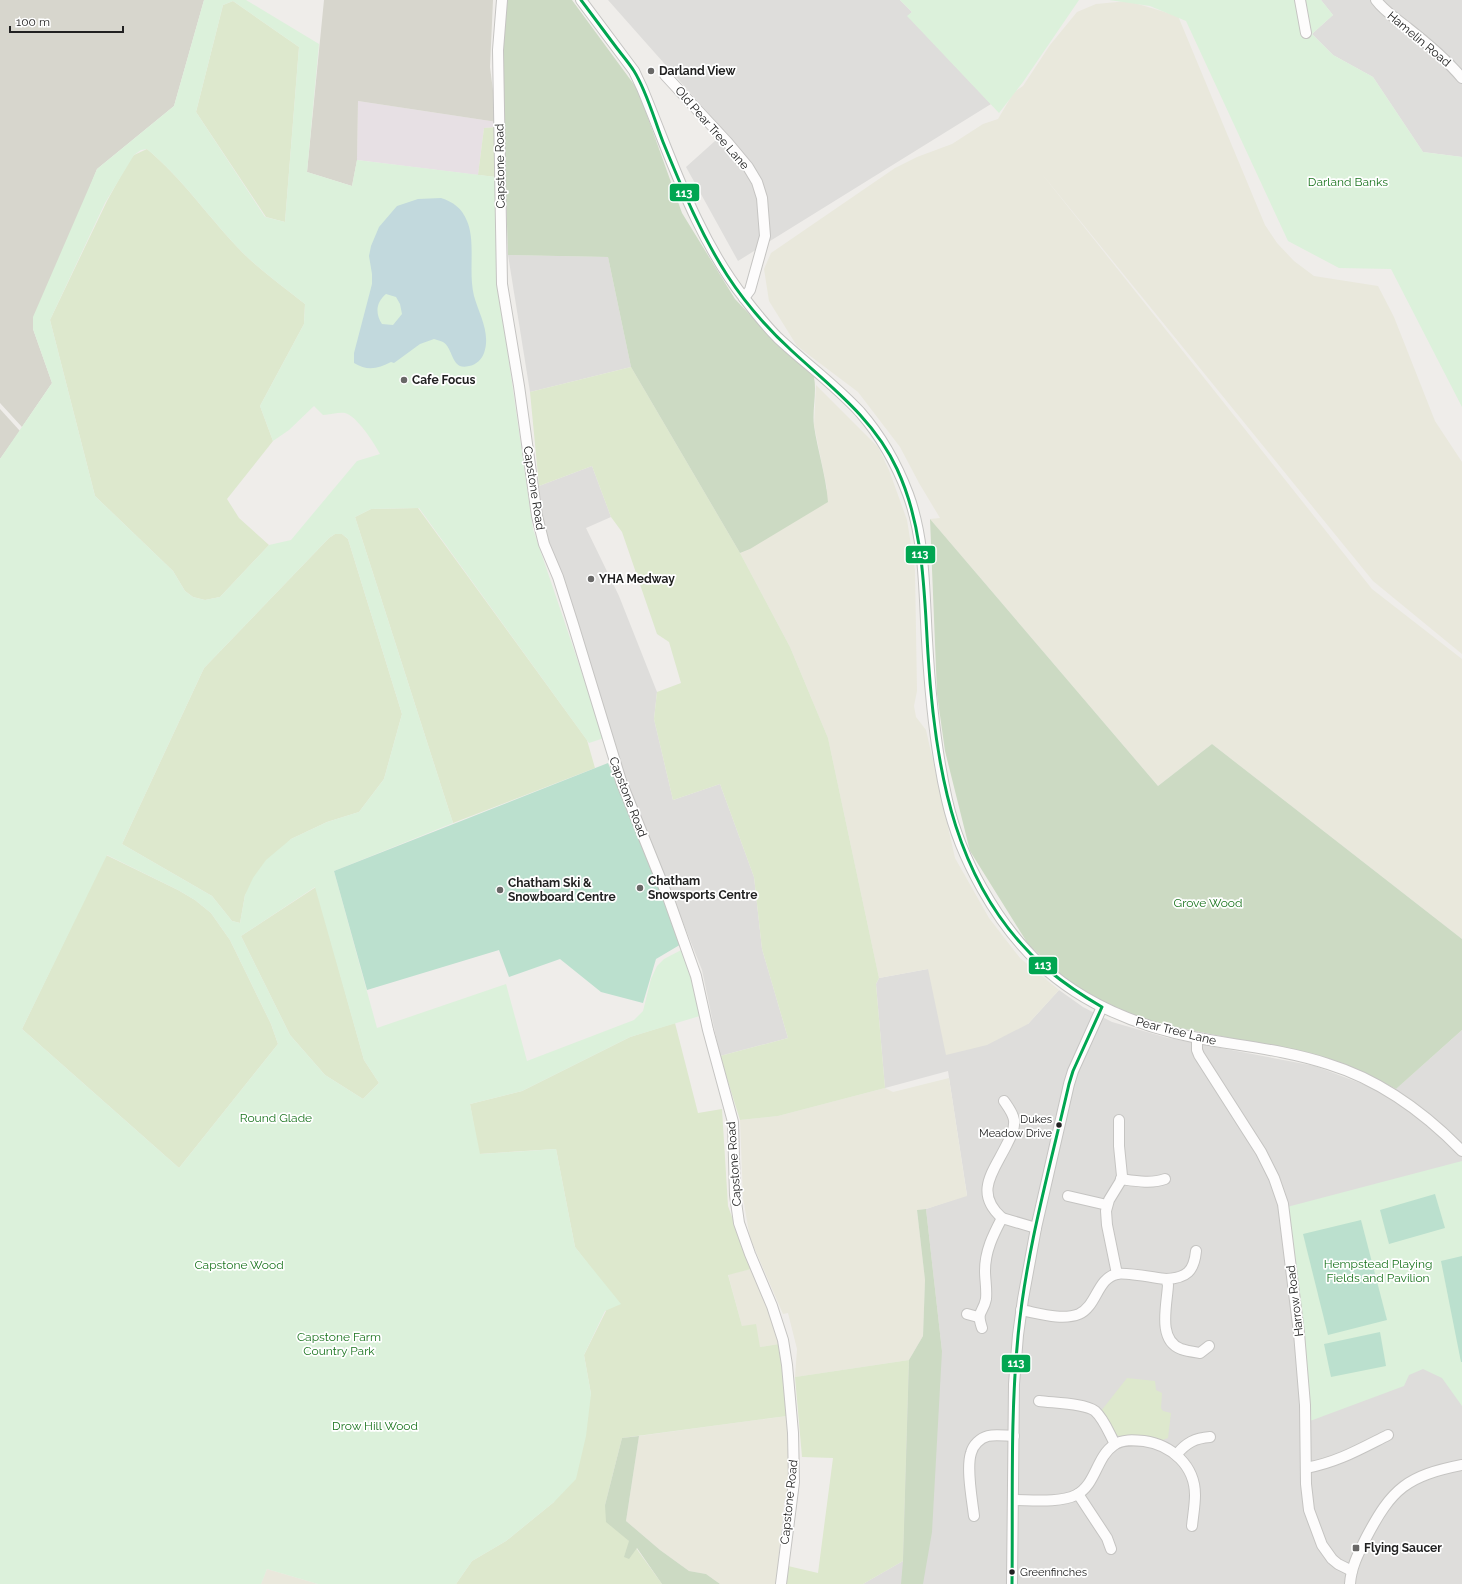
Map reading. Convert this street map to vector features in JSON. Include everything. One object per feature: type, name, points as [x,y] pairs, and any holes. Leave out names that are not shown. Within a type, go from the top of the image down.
[{"type":"street","name":"Capstone Road","points":[[502,0],[498,50],[502,284],[519,386],[537,516],[544,544],[558,577],[574,624],[621,781],[669,900],[696,976],[708,1030],[733,1122],[735,1195],[738,1223],[772,1306],[782,1340],[787,1365],[793,1433],[794,1482],[781,1584]]},
{"type":"street","name":"Pear Tree Lane","points":[[581,0],[634,71],[700,228],[722,267],[744,298],[776,336],[841,393],[862,415],[882,441],[896,466],[910,501],[918,535],[924,578],[930,690],[947,802],[961,845],[986,894],[1006,927],[1040,964],[1054,976],[1088,1000],[1102,1007],[1146,1025],[1197,1038],[1324,1062],[1361,1076],[1384,1087],[1406,1102],[1440,1129],[1462,1151]]},
{"type":"street","points":[[1300,0],[1306,33]]},
{"type":"street","name":"Hamelin Road","points":[[1376,0],[1383,8],[1449,63],[1462,78]]},
{"type":"street","name":"Old Pear Tree Lane","points":[[665,75],[728,143],[748,167],[757,182],[762,198],[766,236],[750,290],[744,298]]},
{"type":"street","points":[[1012,1584],[1014,1384],[1021,1310],[1036,1228],[1069,1084],[1073,1071],[1102,1007]]},
{"type":"street","name":"Harrow Road","points":[[1197,1038],[1197,1050],[1199,1055],[1261,1152],[1274,1178],[1283,1204],[1299,1333],[1305,1405],[1306,1468],[1309,1510],[1322,1545],[1332,1559],[1338,1564],[1352,1571]]},
{"type":"street","points":[[1004,1101],[1013,1116],[1014,1126],[1010,1139],[989,1180],[986,1190],[990,1204],[1002,1218],[1036,1228]]},
{"type":"street","points":[[1117,1274],[1107,1225],[1107,1205],[1121,1179],[1122,1170],[1119,1146],[1119,1120]]},
{"type":"street","points":[[1121,1179],[1149,1181],[1165,1179]]},
{"type":"street","points":[[1068,1196],[1107,1205]]},
{"type":"street","points":[[982,1328],[978,1317],[986,1299],[985,1264],[987,1251],[991,1238],[1002,1218]]},
{"type":"street","points":[[1021,1310],[1059,1316],[1080,1314],[1089,1306],[1104,1283],[1117,1274],[1166,1279],[1180,1277],[1189,1272],[1194,1261],[1196,1251]]},
{"type":"street","points":[[1166,1279],[1168,1290],[1166,1327],[1169,1339],[1180,1349],[1194,1352],[1200,1353],[1209,1346]]},
{"type":"street","points":[[967,1314],[978,1317]]},
{"type":"street","points":[[1039,1401],[1080,1406],[1091,1409],[1102,1421],[1115,1444]]},
{"type":"street","points":[[1306,1468],[1324,1465],[1342,1459],[1388,1435]]},
{"type":"street","points":[[974,1516],[970,1468],[972,1449],[978,1442],[989,1436],[1014,1436]]},
{"type":"street","points":[[1177,1454],[1183,1447],[1195,1439],[1210,1437]]},
{"type":"street","points":[[1013,1500],[1066,1499],[1078,1494],[1090,1481],[1106,1452],[1115,1444],[1129,1440],[1148,1442],[1164,1446],[1177,1454],[1186,1466],[1193,1481],[1195,1496],[1192,1526]]},
{"type":"street","points":[[1350,1584],[1352,1571],[1358,1554],[1372,1527],[1395,1493],[1407,1484],[1430,1472],[1462,1464]]},
{"type":"street","points":[[1078,1494],[1107,1538],[1111,1549]]},
{"type":"shaded area","points":[[0,0],[204,0],[174,106],[97,169],[33,329],[52,383],[22,427],[0,403]]},
{"type":"shaded area","points":[[324,0],[493,0],[490,67],[497,122],[358,101],[357,160],[352,186],[307,172]]},
{"type":"shaded area","points":[[608,0],[900,0],[912,12],[908,16],[991,104],[738,261],[686,167],[725,132]]},
{"type":"shaded area","points":[[1321,0],[1462,0],[1462,157],[1423,152],[1373,77],[1333,55],[1312,34],[1333,15]]},
{"type":"shaded area","points":[[1128,1],[1178,16],[1265,225],[1277,243],[1294,261],[1314,276],[1378,286],[1394,317],[1435,421],[1462,462],[1462,654],[1373,581],[1042,174],[1372,589],[1462,659],[1462,939],[1212,744],[1158,786],[930,519],[940,518],[900,447],[858,392],[797,346],[769,301],[764,269],[771,253],[895,168],[917,157],[952,144],[983,124],[998,119],[1014,92],[1023,86],[1050,45],[1077,12],[1096,4]]},
{"type":"shaded area","points":[[358,101],[497,122],[497,127],[484,128],[478,175],[357,160]]},
{"type":"shaded area","points":[[508,255],[608,257],[631,367],[530,392]]},
{"type":"shaded area","points":[[816,385],[878,447],[889,470],[907,520],[915,570],[917,691],[914,706],[916,717],[926,730],[955,858],[989,918],[1020,958],[1059,990],[1028,1024],[987,1045],[946,1055],[928,969],[879,978],[828,738],[790,647],[740,553],[750,549],[827,489],[814,425]]},
{"type":"shaded area","points":[[0,409],[20,431],[0,459]]},
{"type":"shaded area","points":[[592,466],[611,517],[586,528],[619,596],[657,692],[654,719],[673,800],[720,784],[754,877],[762,949],[788,1038],[720,1056],[702,970],[621,767],[544,528],[539,486]]},
{"type":"shaded area","points":[[928,969],[1028,1024],[1059,990],[1083,1007],[1112,1022],[1168,1038],[1315,1066],[1368,1086],[1388,1096],[1462,1030],[1462,1584],[863,1584],[903,1561],[909,1360],[942,1351],[926,1209],[967,1195],[948,1071],[885,1088],[876,984],[879,978]]},
{"type":"shaded area","points":[[949,1078],[967,1196],[926,1209],[917,1210],[925,1280],[923,1336],[909,1360],[795,1377],[797,1349],[788,1313],[783,1314],[750,1238],[743,1198],[740,1120],[778,1116],[885,1088],[893,1092]]},
{"type":"shaded area","points":[[751,1269],[770,1307],[779,1344],[760,1347],[742,1326],[728,1274]]},
{"type":"shaded area","points":[[787,1416],[789,1485],[784,1503],[776,1584],[720,1584],[706,1574],[689,1571],[660,1550],[626,1521],[639,1436]]},
{"type":"shaded area","points":[[267,1569],[318,1584],[261,1584]]},
{"type":"green space","name":"Capstone Farm Country Park","points":[[204,0],[246,0],[319,44],[307,172],[352,186],[357,160],[496,177],[498,285],[533,529],[604,738],[589,743],[419,508],[371,509],[355,517],[453,823],[334,871],[377,1028],[506,984],[527,1061],[634,1020],[643,1011],[651,979],[657,966],[664,959],[685,948],[703,1015],[630,1037],[522,1091],[470,1104],[480,1154],[556,1149],[575,1247],[621,1304],[605,1311],[584,1355],[591,1394],[586,1436],[576,1479],[554,1502],[506,1541],[472,1561],[456,1584],[318,1584],[267,1569],[261,1584],[0,1584],[0,459],[52,383],[33,329],[33,317],[97,169],[174,106]],"holes":[[[233,1],[299,47],[285,222],[265,217],[196,112],[223,5]],[[147,149],[172,173],[249,259],[305,304],[304,324],[260,406],[273,441],[289,430],[314,406],[323,415],[343,413],[349,415],[365,430],[380,454],[357,461],[291,540],[269,545],[220,597],[205,600],[193,597],[185,591],[173,571],[95,496],[50,320],[105,203],[134,155],[141,150]],[[335,534],[342,534],[348,539],[402,714],[384,779],[359,812],[327,822],[291,839],[266,860],[253,878],[245,895],[240,923],[232,921],[212,896],[122,844],[204,668],[329,538]],[[107,855],[178,890],[195,900],[211,913],[230,940],[271,1024],[278,1044],[179,1168],[22,1029]],[[315,887],[364,1060],[379,1083],[363,1099],[325,1075],[290,1035],[241,936]]]},
{"type":"green space","points":[[505,0],[572,0],[638,90],[682,213],[735,299],[774,340],[814,377],[814,426],[826,483],[828,502],[750,549],[740,553],[631,367],[608,257],[508,255],[502,70]]},
{"type":"green space","points":[[900,0],[1079,0],[1023,82],[999,113],[907,16],[912,12]]},
{"type":"green space","name":"Darland Banks","points":[[1109,0],[1321,0],[1333,15],[1312,34],[1333,55],[1373,77],[1423,152],[1462,157],[1462,407],[1391,269],[1339,268],[1288,241],[1186,21],[1150,6]]},
{"type":"green space","points":[[233,1],[299,47],[285,222],[266,217],[196,112],[223,5]]},
{"type":"green space","points":[[497,127],[496,177],[478,175],[484,128]]},
{"type":"green space","points":[[147,149],[172,173],[249,259],[305,304],[304,324],[260,406],[273,441],[227,499],[239,518],[269,545],[220,597],[205,600],[193,597],[185,591],[173,571],[95,496],[50,320],[107,201],[129,161],[134,155]]},
{"type":"green space","points":[[631,367],[740,553],[790,647],[828,738],[879,978],[876,984],[885,1088],[778,1116],[740,1120],[720,1056],[788,1038],[762,949],[754,877],[720,784],[673,800],[654,719],[657,692],[681,683],[669,642],[657,634],[622,532],[611,517],[592,466],[539,486],[530,392]]},
{"type":"green space","points":[[418,508],[587,740],[595,768],[453,823],[355,517],[371,509]]},
{"type":"green space","name":"Grove Wood","points":[[930,519],[1158,786],[1212,744],[1462,939],[1462,1030],[1396,1089],[1359,1070],[1336,1062],[1286,1049],[1160,1024],[1121,1011],[1070,983],[1028,944],[970,851],[945,751],[937,694]]},
{"type":"green space","points":[[335,534],[342,534],[348,539],[402,714],[384,779],[359,812],[327,822],[291,839],[245,895],[240,923],[232,921],[212,896],[122,844],[204,668],[329,538]]},
{"type":"green space","name":"Chatham Ski & Snowboard Centre","points":[[608,763],[683,943],[656,959],[643,1003],[601,992],[560,959],[509,977],[499,950],[367,990],[334,871]]},
{"type":"green space","points":[[106,855],[178,890],[195,900],[211,913],[230,940],[271,1024],[278,1044],[179,1168],[22,1029]]},
{"type":"green space","points":[[316,887],[364,1060],[379,1083],[363,1099],[325,1075],[290,1035],[241,936]]},
{"type":"green space","points":[[675,1023],[698,1113],[722,1109],[728,1206],[751,1269],[728,1275],[742,1326],[756,1324],[760,1347],[779,1344],[787,1416],[622,1438],[605,1505],[629,1541],[636,1548],[662,1584],[456,1584],[472,1561],[506,1541],[554,1502],[591,1394],[584,1355],[606,1311],[592,1269],[575,1247],[556,1149],[479,1154],[470,1104],[522,1091],[630,1037]]},
{"type":"green space","name":"Hempstead Playing Fields and Pavilion","points":[[1462,1161],[1462,1406],[1442,1378],[1423,1369],[1409,1375],[1404,1386],[1310,1421],[1287,1207]]},
{"type":"green space","points":[[1435,1194],[1445,1228],[1389,1244],[1380,1210]]},
{"type":"green space","points":[[926,1209],[942,1351],[932,1532],[923,1584],[901,1584],[909,1360],[923,1336],[925,1280],[917,1210]]},
{"type":"green space","points":[[1361,1220],[1387,1320],[1328,1335],[1303,1234]]},
{"type":"green space","points":[[1462,1256],[1462,1362],[1461,1362],[1441,1261]]},
{"type":"green space","points":[[1380,1332],[1386,1366],[1331,1377],[1324,1344]]},
{"type":"green space","points":[[909,1360],[903,1561],[863,1584],[785,1584],[788,1566],[818,1573],[833,1458],[802,1457],[795,1377]]},
{"type":"green space","points":[[1127,1378],[1155,1381],[1156,1390],[1162,1393],[1161,1408],[1163,1411],[1171,1413],[1168,1438],[1160,1441],[1121,1437],[1115,1434],[1101,1411]]},
{"type":"green space","points":[[639,1436],[626,1521],[660,1550],[689,1571],[706,1574],[720,1584],[662,1584],[637,1548],[629,1559],[624,1557],[629,1541],[606,1522],[605,1505],[622,1438]]},
{"type":"water","points":[[441,198],[460,209],[465,216],[470,229],[472,248],[472,287],[484,324],[486,338],[484,353],[476,363],[463,367],[453,358],[447,345],[434,339],[420,344],[394,363],[391,362],[377,368],[359,366],[354,363],[354,353],[372,284],[369,256],[371,246],[379,227],[397,206],[418,199]],"holes":[[[386,294],[396,297],[400,304],[402,314],[393,325],[382,324],[378,316],[378,304]]]},
{"type":"transit line","name":"113","points":[[581,0],[639,79],[663,142],[692,210],[708,243],[727,275],[757,315],[774,333],[864,419],[887,451],[897,469],[906,491],[918,536],[924,583],[931,698],[945,784],[956,826],[971,866],[991,904],[1016,938],[1054,975],[1074,990],[1102,1007],[1073,1071],[1069,1084],[1039,1209],[1022,1304],[1015,1367],[1012,1460],[1012,1584]]},
{"type":"place","name":"Darland View","points":[[651,71]]},
{"type":"place","name":"Cafe Focus","points":[[404,380]]},
{"type":"place","name":"YHA Medway","points":[[591,579]]},
{"type":"place","name":"Chatham Snowsports Centre","points":[[640,888]]},
{"type":"place","name":"Chatham Ski & Snowboard Centre","points":[[500,890]]},
{"type":"place","name":"Dukes Meadow Drive","points":[[1059,1125]]},
{"type":"place","name":"Flying Saucer","points":[[1356,1548]]},
{"type":"place","name":"Greenfinches","points":[[1012,1572]]},
{"type":"park label","name":"Round Glade","points":[[276,1118]]},
{"type":"park label","name":"Capstone Wood","points":[[239,1265]]},
{"type":"park label","name":"Drow Hill Wood","points":[[375,1426]]}]
